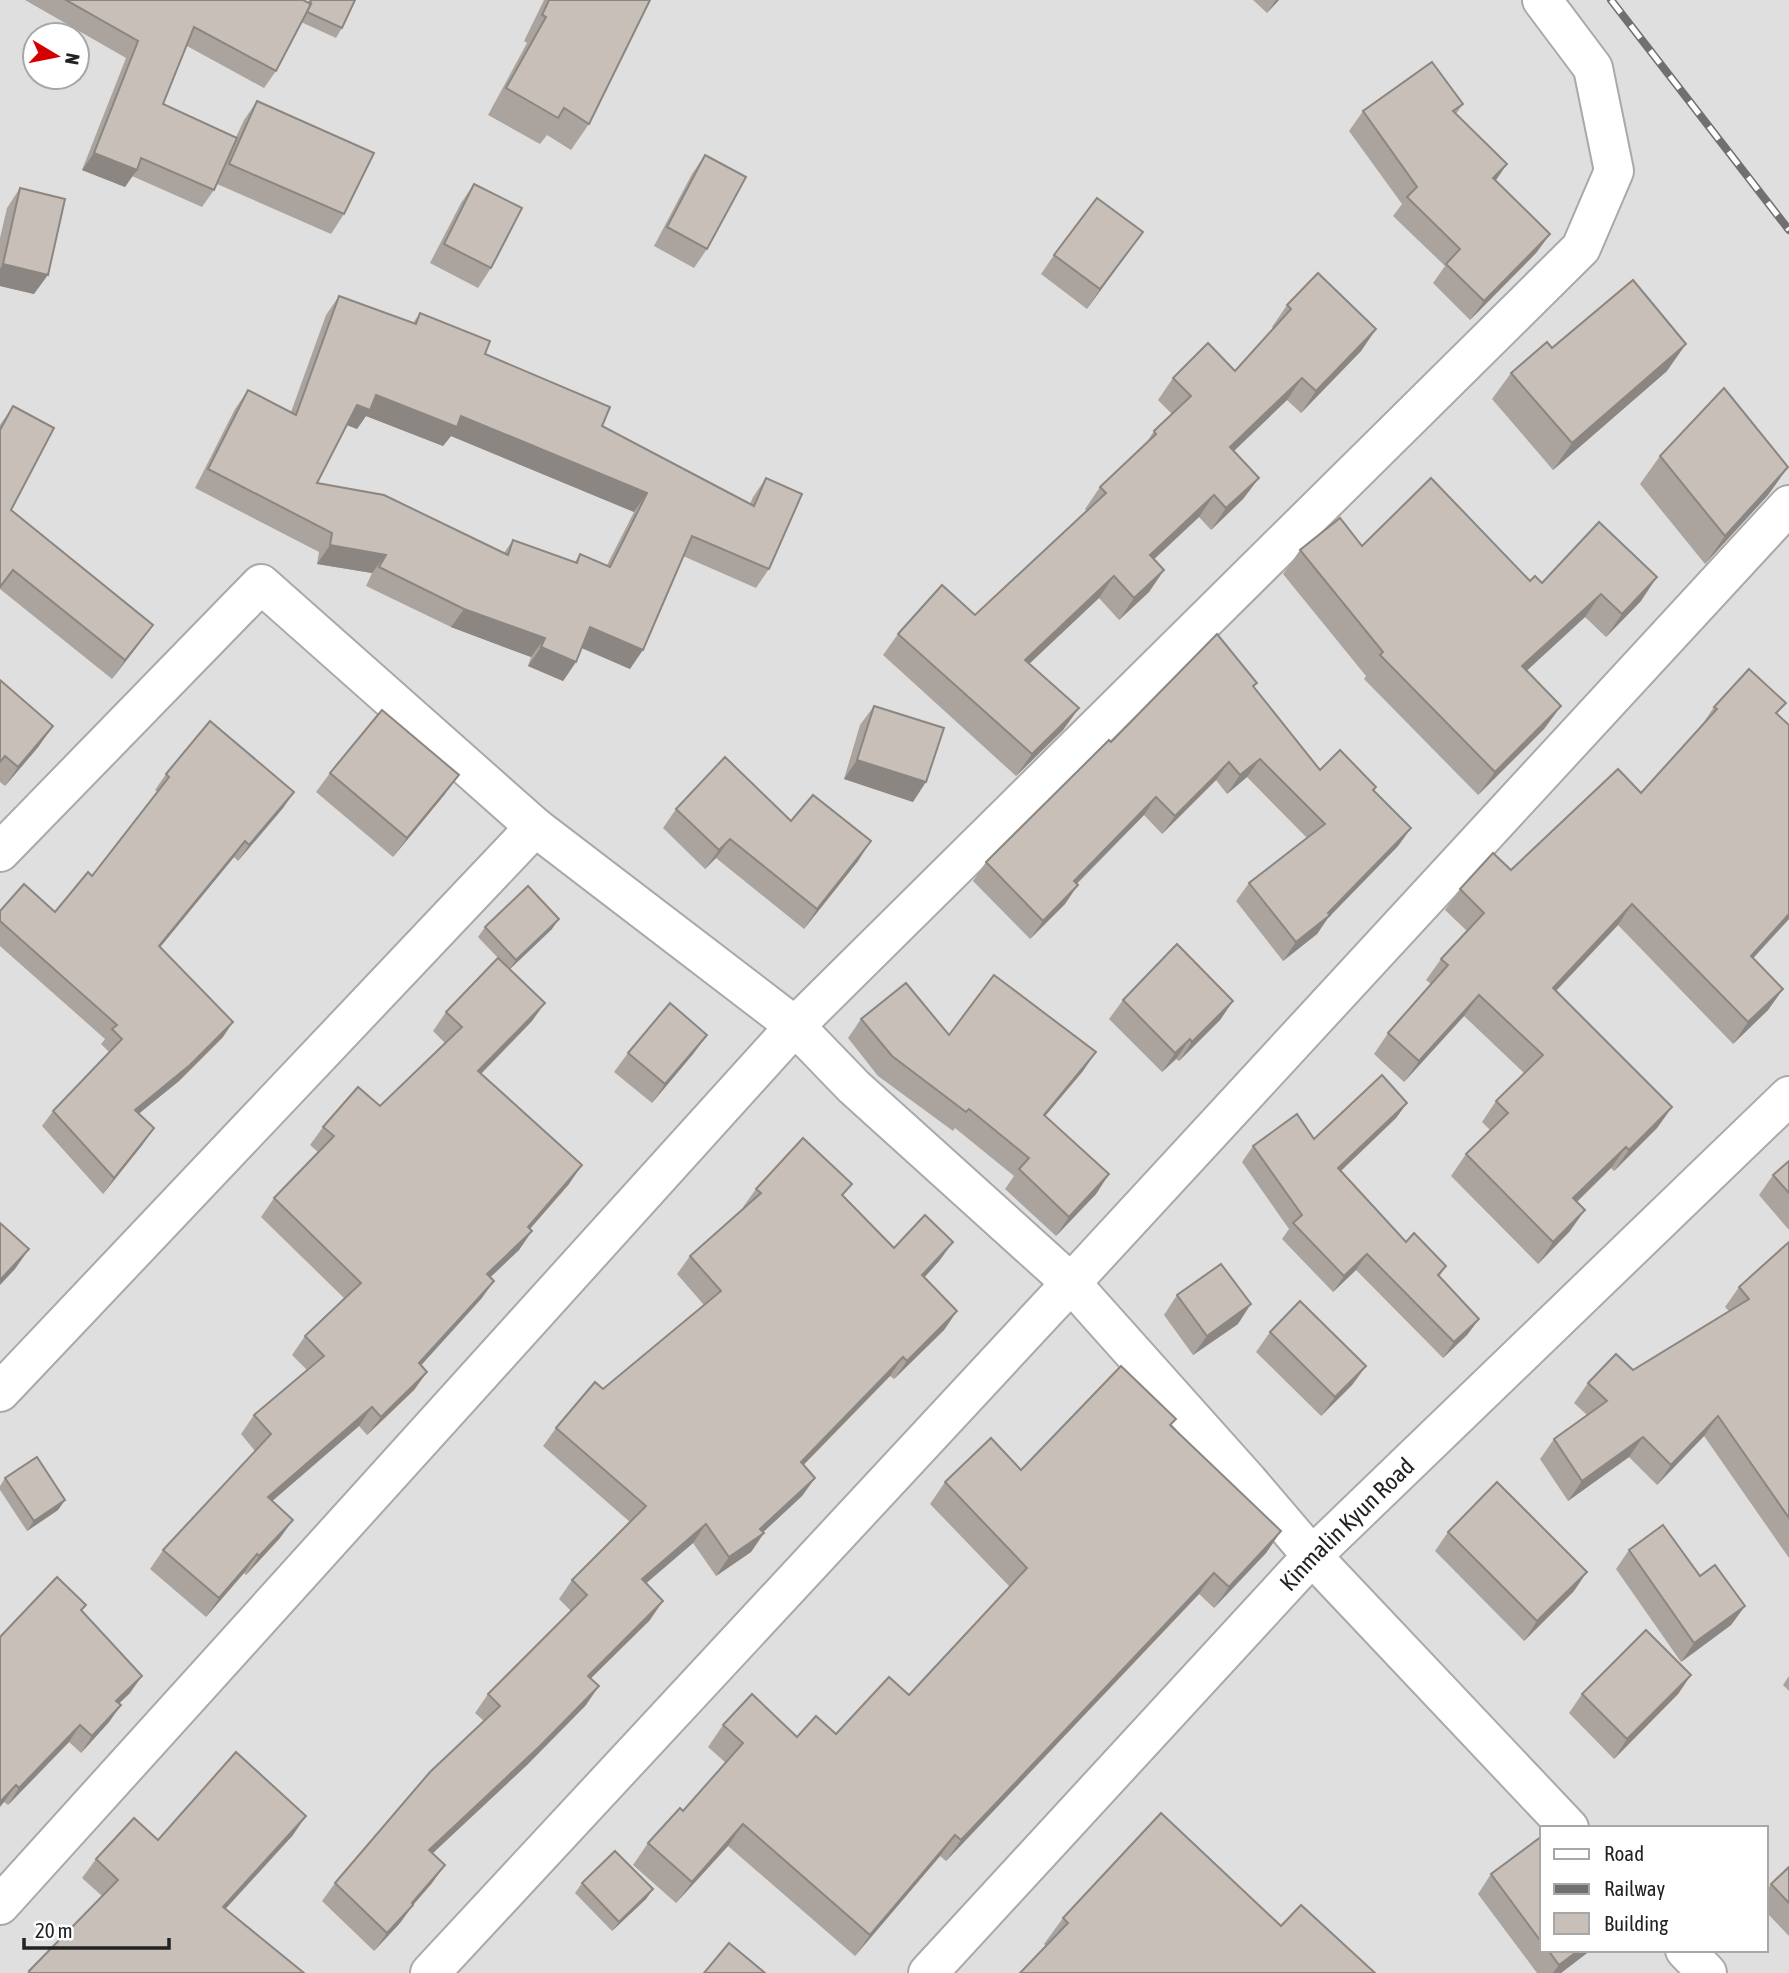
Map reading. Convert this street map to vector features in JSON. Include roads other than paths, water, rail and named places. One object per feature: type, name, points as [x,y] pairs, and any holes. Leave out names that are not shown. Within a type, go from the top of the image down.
[{"type":"street","points":[[0,1905],[795,1026],[1581,248],[1614,171],[1594,68],[1542,0]]},
{"type":"street","points":[[430,1973],[1072,1283],[1789,505]]},
{"type":"street","points":[[0,852],[261,584],[535,827],[795,1026],[854,1087],[1072,1283],[1311,1556],[1567,1826]]},
{"type":"street","points":[[0,1392],[535,827]]},
{"type":"street","name":"Kinmalin Kyun Road","points":[[928,1973],[1311,1556],[1789,1096]]},
{"type":"street","points":[[1687,1952],[1707,1973]]},
{"type":"railway","points":[[1611,0],[1789,230]]}]
